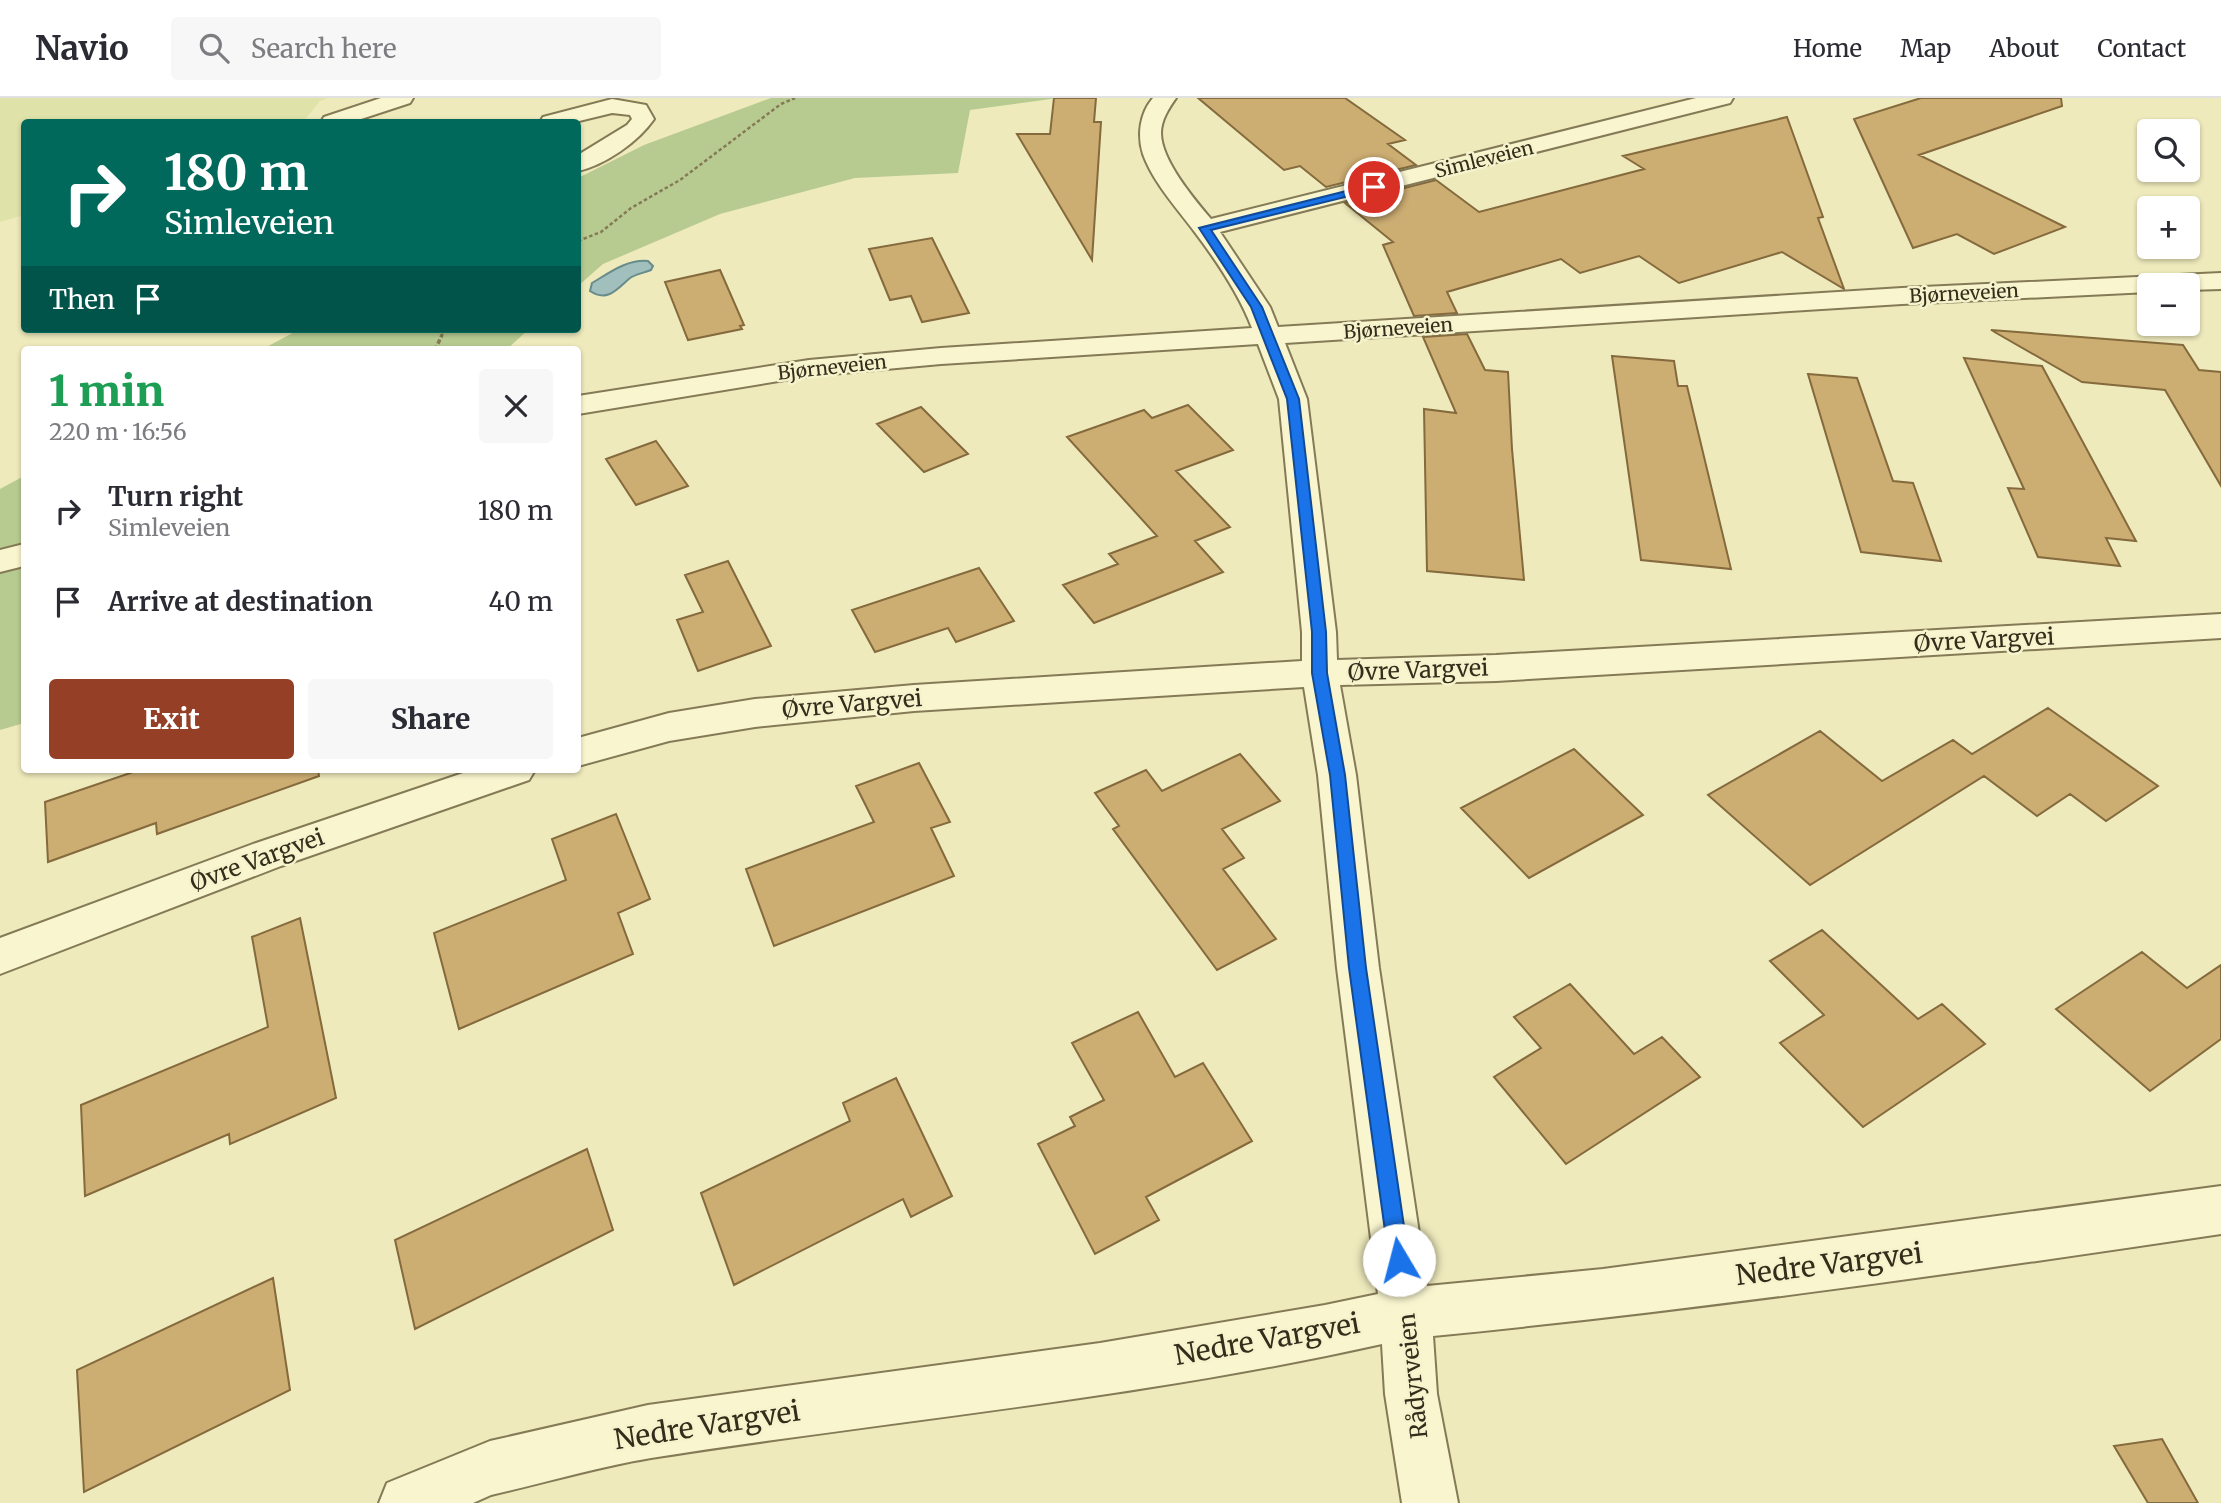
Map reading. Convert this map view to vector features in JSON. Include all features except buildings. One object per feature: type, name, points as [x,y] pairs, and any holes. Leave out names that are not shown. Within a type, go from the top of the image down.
[{"type":"street","points":[[341,119],[402,98]]},
{"type":"street","name":"Rådyrveien","points":[[1165,98],[1157,107],[1150,133],[1156,155],[1184,203],[1205,228],[1257,307],[1293,399],[1319,632],[1320,673],[1338,775],[1358,968],[1406,1312],[1411,1394],[1430,1503]]},
{"type":"street","name":"Simleveien","points":[[1205,228],[1722,98]]},
{"type":"street","points":[[561,119],[619,102],[638,110],[643,119],[635,130],[581,162]]},
{"type":"street","name":"Bjørneveien","points":[[581,405],[809,368],[1102,344],[1270,337],[1902,296],[2221,281]]},
{"type":"street","points":[[0,561],[21,556]]},
{"type":"street","name":"Øvre Vargvei","points":[[581,751],[669,727],[755,713],[914,698],[1320,673],[1496,668],[2221,626]]},
{"type":"street","name":"Øvre Vargvei","points":[[0,956],[267,855],[507,773]]},
{"type":"street","name":"Nedre Vargvei","points":[[407,1503],[490,1468],[648,1432],[1100,1368],[1325,1331],[1406,1312],[1603,1294],[2221,1210]]},
{"type":"path","points":[[581,240],[601,232],[631,208],[680,180],[781,104],[795,98]]},
{"type":"green space","points":[[0,98],[328,98],[320,101],[305,119],[21,119],[21,216],[0,222]]},
{"type":"green space","points":[[771,98],[1058,98],[970,110],[958,173],[855,178],[720,214],[603,264],[581,283],[581,176],[644,145]]},
{"type":"green space","points":[[293,333],[525,333],[510,346],[268,346]]},
{"type":"green space","points":[[21,478],[21,724],[0,730],[0,489]]},
{"type":"water","points":[[648,261],[653,266],[651,270],[635,275],[612,293],[602,295],[590,291],[592,283],[618,268],[633,262]]},
{"type":"route","points":[[1374,187],[1205,228],[1257,307],[1293,399],[1319,632],[1320,673],[1338,775],[1358,968],[1399,1260]]}]
